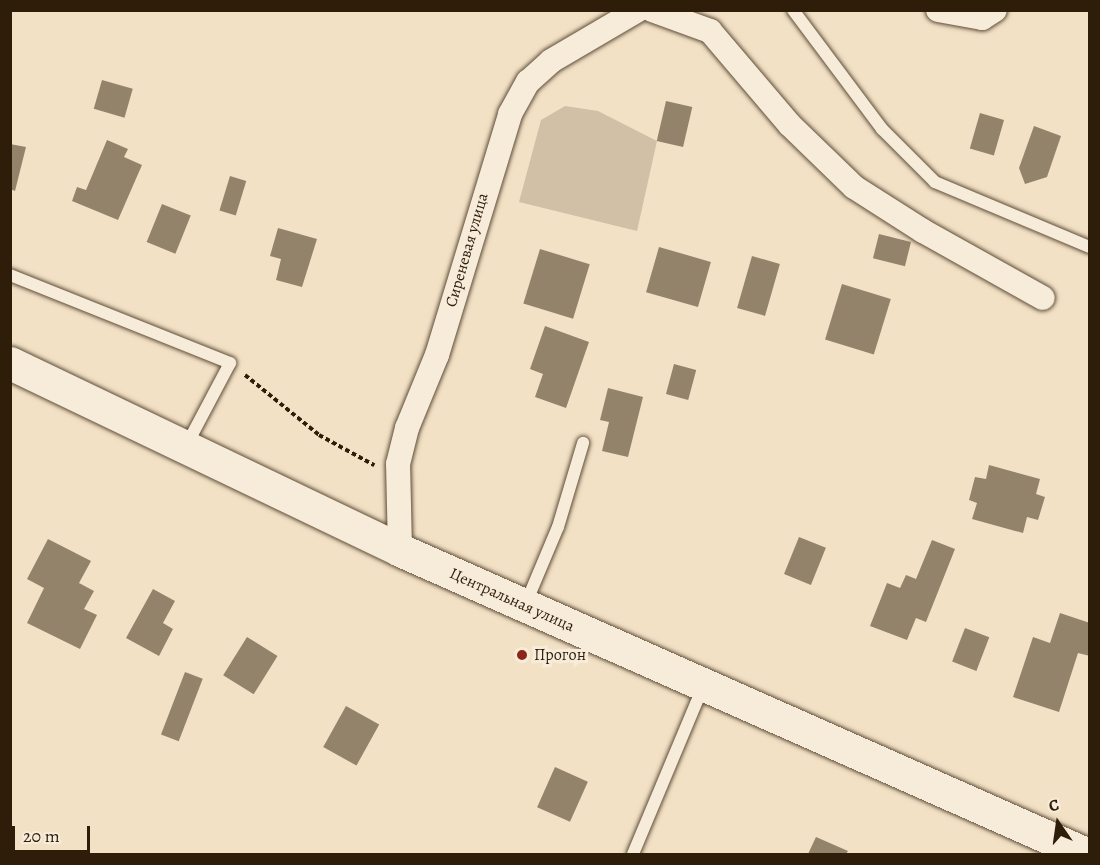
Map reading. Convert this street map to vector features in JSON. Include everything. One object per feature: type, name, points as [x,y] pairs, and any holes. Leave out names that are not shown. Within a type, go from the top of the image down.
[{"type":"main road","name":"Центральная улица","points":[[10,363],[400,550],[704,685],[1046,846],[1086,855]]},
{"type":"street","name":"Сиреневая улица","points":[[400,550],[398,479],[407,428],[437,355],[510,114],[528,82],[551,61],[638,10]]},
{"type":"street","points":[[652,10],[710,31],[790,124],[854,187],[923,231],[1043,298]]},
{"type":"street","points":[[938,10],[982,18],[995,10]]},
{"type":"lane","points":[[792,10],[882,129],[935,182],[1089,247]]},
{"type":"lane","points":[[10,275],[230,363],[186,447]]},
{"type":"lane","points":[[524,606],[558,527],[583,443]]},
{"type":"lane","points":[[633,855],[704,685]]},
{"type":"path","points":[[230,363],[320,435],[398,479]]},
{"type":"shaded area","points":[[565,106],[598,111],[657,141],[637,231],[519,202],[541,120]]},
{"type":"building","points":[[102,80],[133,89],[124,118],[94,109]]},
{"type":"building","points":[[666,101],[692,107],[683,147],[657,141]]},
{"type":"building","points":[[980,113],[1004,120],[994,155],[970,149]]},
{"type":"building","points":[[1034,126],[1061,136],[1047,177],[1025,184],[1019,168]]},
{"type":"building","points":[[107,140],[128,149],[124,157],[142,165],[118,220],[72,201],[77,187],[86,190]]},
{"type":"building","points":[[10,144],[26,147],[15,191],[10,189]]},
{"type":"building","points":[[230,176],[246,181],[236,215],[219,210]]},
{"type":"building","points":[[162,204],[191,216],[175,254],[147,242]]},
{"type":"building","points":[[278,228],[317,239],[302,287],[276,280],[281,259],[270,256]]},
{"type":"building","points":[[879,234],[911,242],[905,266],[873,258]]},
{"type":"building","points":[[659,247],[711,262],[698,307],[646,292]]},
{"type":"building","points":[[540,249],[590,264],[573,319],[523,304]]},
{"type":"building","points":[[752,256],[780,264],[765,316],[737,308]]},
{"type":"building","points":[[842,284],[891,299],[874,354],[825,339]]},
{"type":"building","points":[[545,326],[589,342],[566,408],[535,397],[543,374],[530,369]]},
{"type":"building","points":[[674,364],[696,370],[688,400],[666,394]]},
{"type":"building","points":[[608,388],[643,397],[628,457],[602,451],[609,422],[600,420]]},
{"type":"building","points":[[989,465],[1040,479],[1036,494],[1045,497],[1038,520],[1027,517],[1023,533],[972,519],[977,503],[969,500],[975,477],[986,479]]},
{"type":"building","points":[[799,537],[826,548],[811,585],[784,574]]},
{"type":"building","points":[[48,539],[91,561],[79,583],[94,591],[84,609],[97,615],[80,649],[27,623],[44,588],[27,579]]},
{"type":"building","points":[[932,540],[955,549],[926,622],[916,618],[907,640],[870,626],[887,583],[900,588],[906,575],[916,579]]},
{"type":"building","points":[[153,589],[175,601],[163,623],[173,629],[159,656],[126,638]]},
{"type":"building","points":[[1060,613],[1090,623],[1090,656],[1078,653],[1059,712],[1013,697],[1033,637],[1050,643]]},
{"type":"building","points":[[965,628],[989,637],[976,671],[952,662]]},
{"type":"building","points":[[247,637],[278,656],[254,694],[223,675]]},
{"type":"building","points":[[185,672],[203,679],[179,741],[161,735]]},
{"type":"building","points":[[346,706],[379,724],[356,766],[323,747]]},
{"type":"building","points":[[555,767],[588,782],[570,822],[537,807]]},
{"type":"building","points":[[816,837],[848,851],[846,854],[808,854]]},
{"type":"place","name":"Прогон","points":[[522,655]]}]
